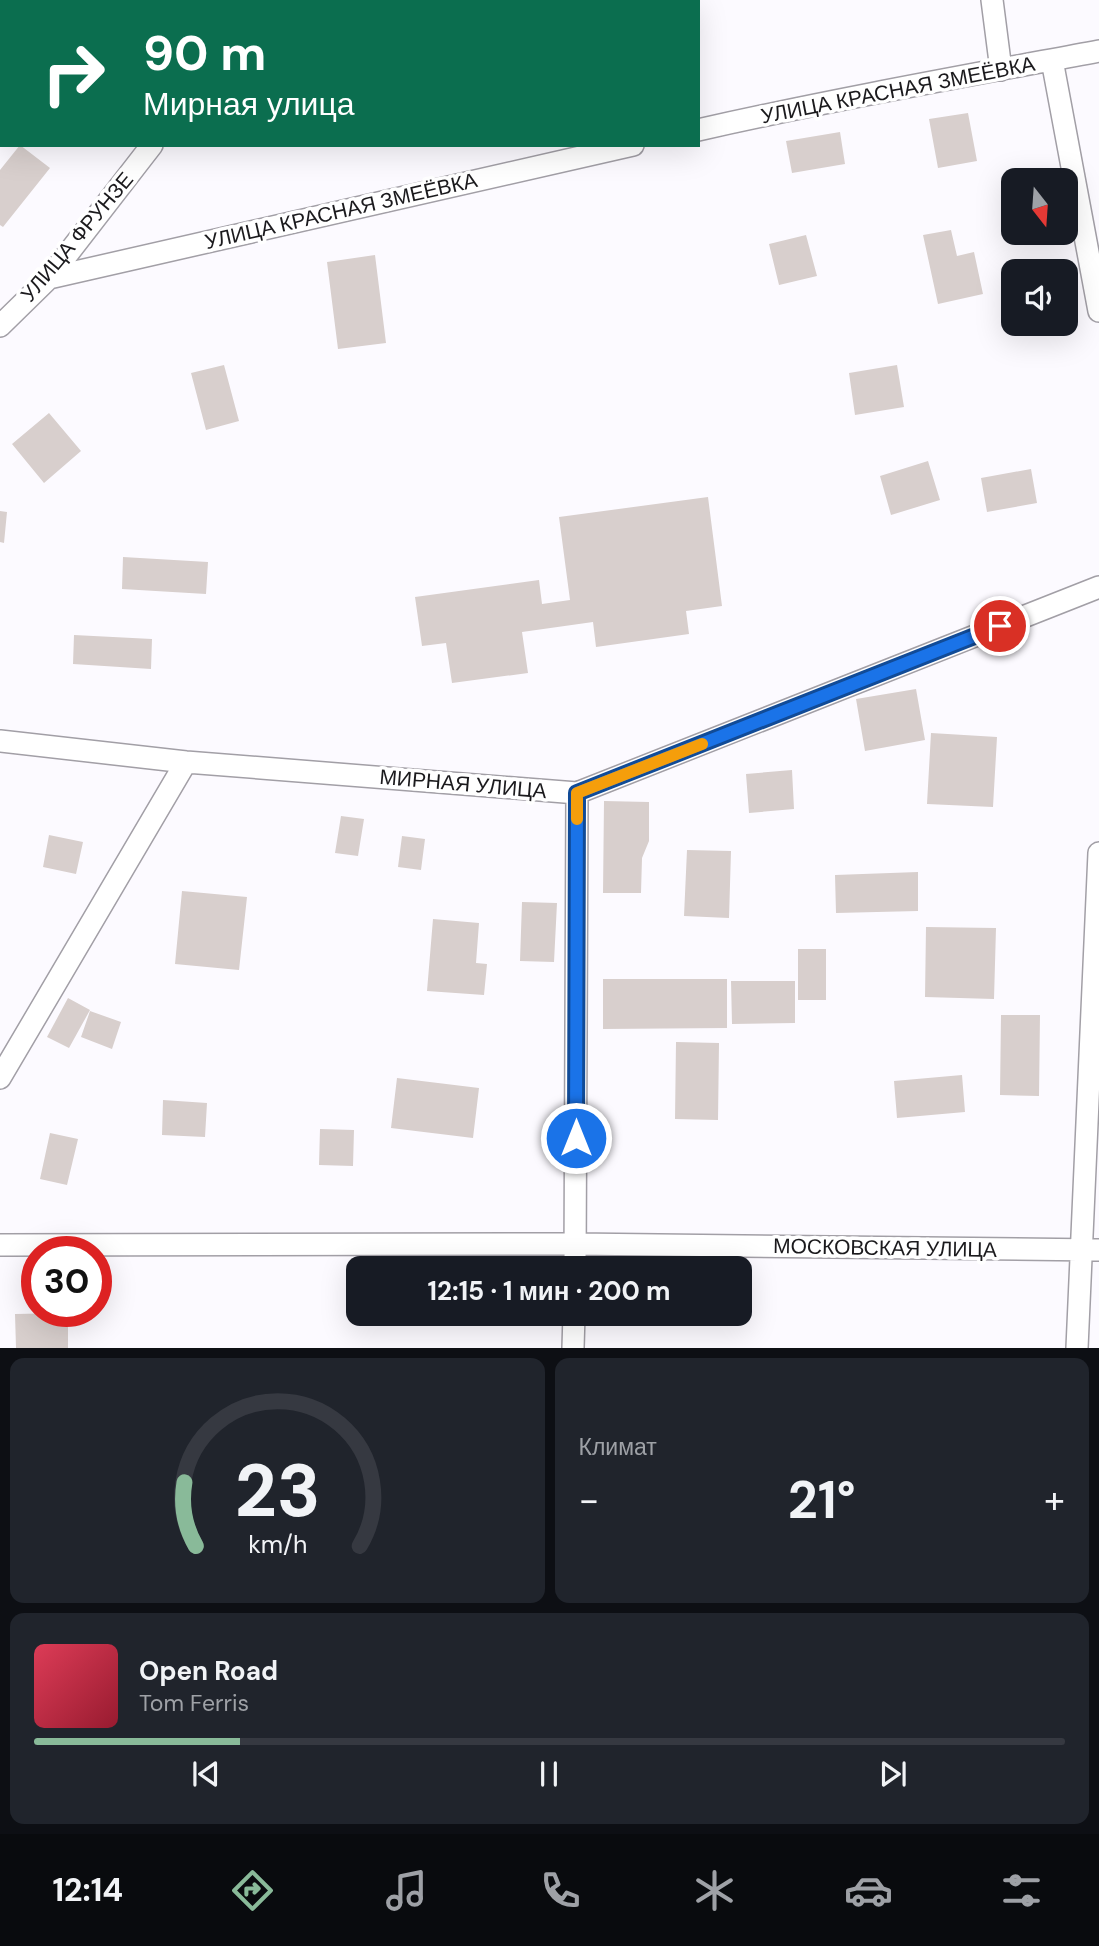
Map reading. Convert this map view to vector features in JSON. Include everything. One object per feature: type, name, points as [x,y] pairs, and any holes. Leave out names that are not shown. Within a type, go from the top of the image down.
[{"type":"street","points":[[992,0],[1001,71]]},
{"type":"street","name":"УЛИЦА КРАСНАЯ ЗМЕЁВКА","points":[[700,130],[806,106],[1099,51]]},
{"type":"street","points":[[1052,60],[1099,311]]},
{"type":"street","name":"УЛИЦА ФРУНЗЕ","points":[[0,326],[49,278],[150,147]]},
{"type":"street","name":"УЛИЦА КРАСНАЯ ЗМЕЁВКА","points":[[49,278],[624,147]]},
{"type":"street","name":"МИРНАЯ УЛИЦА","points":[[0,741],[186,762],[577,793],[1099,587]]},
{"type":"street","points":[[0,1078],[186,762]]},
{"type":"street","points":[[575,1256],[577,793]]},
{"type":"street","points":[[1077,1348],[1090,1250],[1099,853]]},
{"type":"street","name":"МОСКОВСКАЯ УЛИЦА","points":[[0,1245],[575,1244],[1090,1250]]},
{"type":"street","points":[[573,1348],[574,1326]]},
{"type":"building","points":[[968,113],[977,161],[938,168],[929,119]]},
{"type":"building","points":[[840,132],[845,164],[792,173],[786,141]]},
{"type":"building","points":[[18,147],[23,147],[50,168],[3,227],[0,225],[0,170]]},
{"type":"building","points":[[951,230],[957,256],[974,252],[983,294],[938,304],[923,235]]},
{"type":"building","points":[[806,235],[817,276],[779,285],[769,244]]},
{"type":"building","points":[[375,255],[386,343],[338,349],[327,262]]},
{"type":"building","points":[[224,365],[239,421],[206,430],[191,373]]},
{"type":"building","points":[[897,365],[904,407],[855,415],[849,373]]},
{"type":"building","points":[[49,413],[81,451],[44,483],[12,444]]},
{"type":"building","points":[[928,461],[940,500],[891,515],[880,476]]},
{"type":"building","points":[[1031,469],[1037,503],[987,512],[981,478]]},
{"type":"building","points":[[708,497],[722,606],[686,611],[689,634],[596,647],[593,622],[522,632],[528,673],[452,683],[446,643],[422,646],[415,597],[539,580],[542,604],[570,600],[559,517]]},
{"type":"building","points":[[0,511],[7,512],[4,543],[0,542]]},
{"type":"building","points":[[123,557],[208,562],[206,594],[122,589]]},
{"type":"building","points":[[74,635],[152,639],[151,669],[73,664]]},
{"type":"building","points":[[916,689],[925,740],[865,751],[856,699]]},
{"type":"building","points":[[931,733],[997,737],[993,807],[927,804]]},
{"type":"building","points":[[792,770],[794,809],[749,813],[746,774]]},
{"type":"building","points":[[604,801],[649,802],[649,841],[642,858],[641,893],[603,893]]},
{"type":"building","points":[[341,816],[364,819],[358,856],[335,853]]},
{"type":"building","points":[[49,835],[83,842],[76,874],[43,867]]},
{"type":"building","points":[[402,836],[425,839],[421,870],[398,867]]},
{"type":"building","points":[[687,850],[731,851],[729,918],[684,916]]},
{"type":"building","points":[[918,872],[918,911],[836,913],[835,875]]},
{"type":"building","points":[[182,891],[247,897],[239,970],[175,964]]},
{"type":"building","points":[[522,902],[557,903],[554,962],[520,961]]},
{"type":"building","points":[[433,919],[479,923],[476,963],[487,964],[484,995],[427,991]]},
{"type":"building","points":[[926,927],[996,928],[994,999],[925,997]]},
{"type":"building","points":[[798,949],[826,949],[826,1000],[798,1000]]},
{"type":"building","points":[[603,979],[727,979],[727,1028],[603,1029]]},
{"type":"building","points":[[731,981],[795,981],[795,1023],[732,1024]]},
{"type":"building","points":[[68,998],[90,1010],[69,1048],[47,1037]]},
{"type":"building","points":[[90,1011],[121,1022],[112,1049],[81,1037]]},
{"type":"building","points":[[1001,1015],[1040,1015],[1039,1096],[1000,1095]]},
{"type":"building","points":[[676,1042],[719,1043],[718,1120],[675,1119]]},
{"type":"building","points":[[962,1075],[965,1112],[897,1118],[894,1081]]},
{"type":"building","points":[[397,1078],[479,1088],[473,1138],[391,1128]]},
{"type":"building","points":[[163,1100],[207,1103],[205,1137],[162,1135]]},
{"type":"building","points":[[320,1129],[354,1130],[353,1166],[319,1165]]},
{"type":"building","points":[[50,1133],[78,1139],[67,1185],[40,1179]]},
{"type":"building","points":[[15,1314],[21,1314],[21,1327],[68,1327],[68,1348],[16,1348]]},
{"type":"slow traffic","points":[[577,819],[577,793],[702,744]]},
{"type":"route","points":[[576,1138],[577,793],[1000,626]]}]
